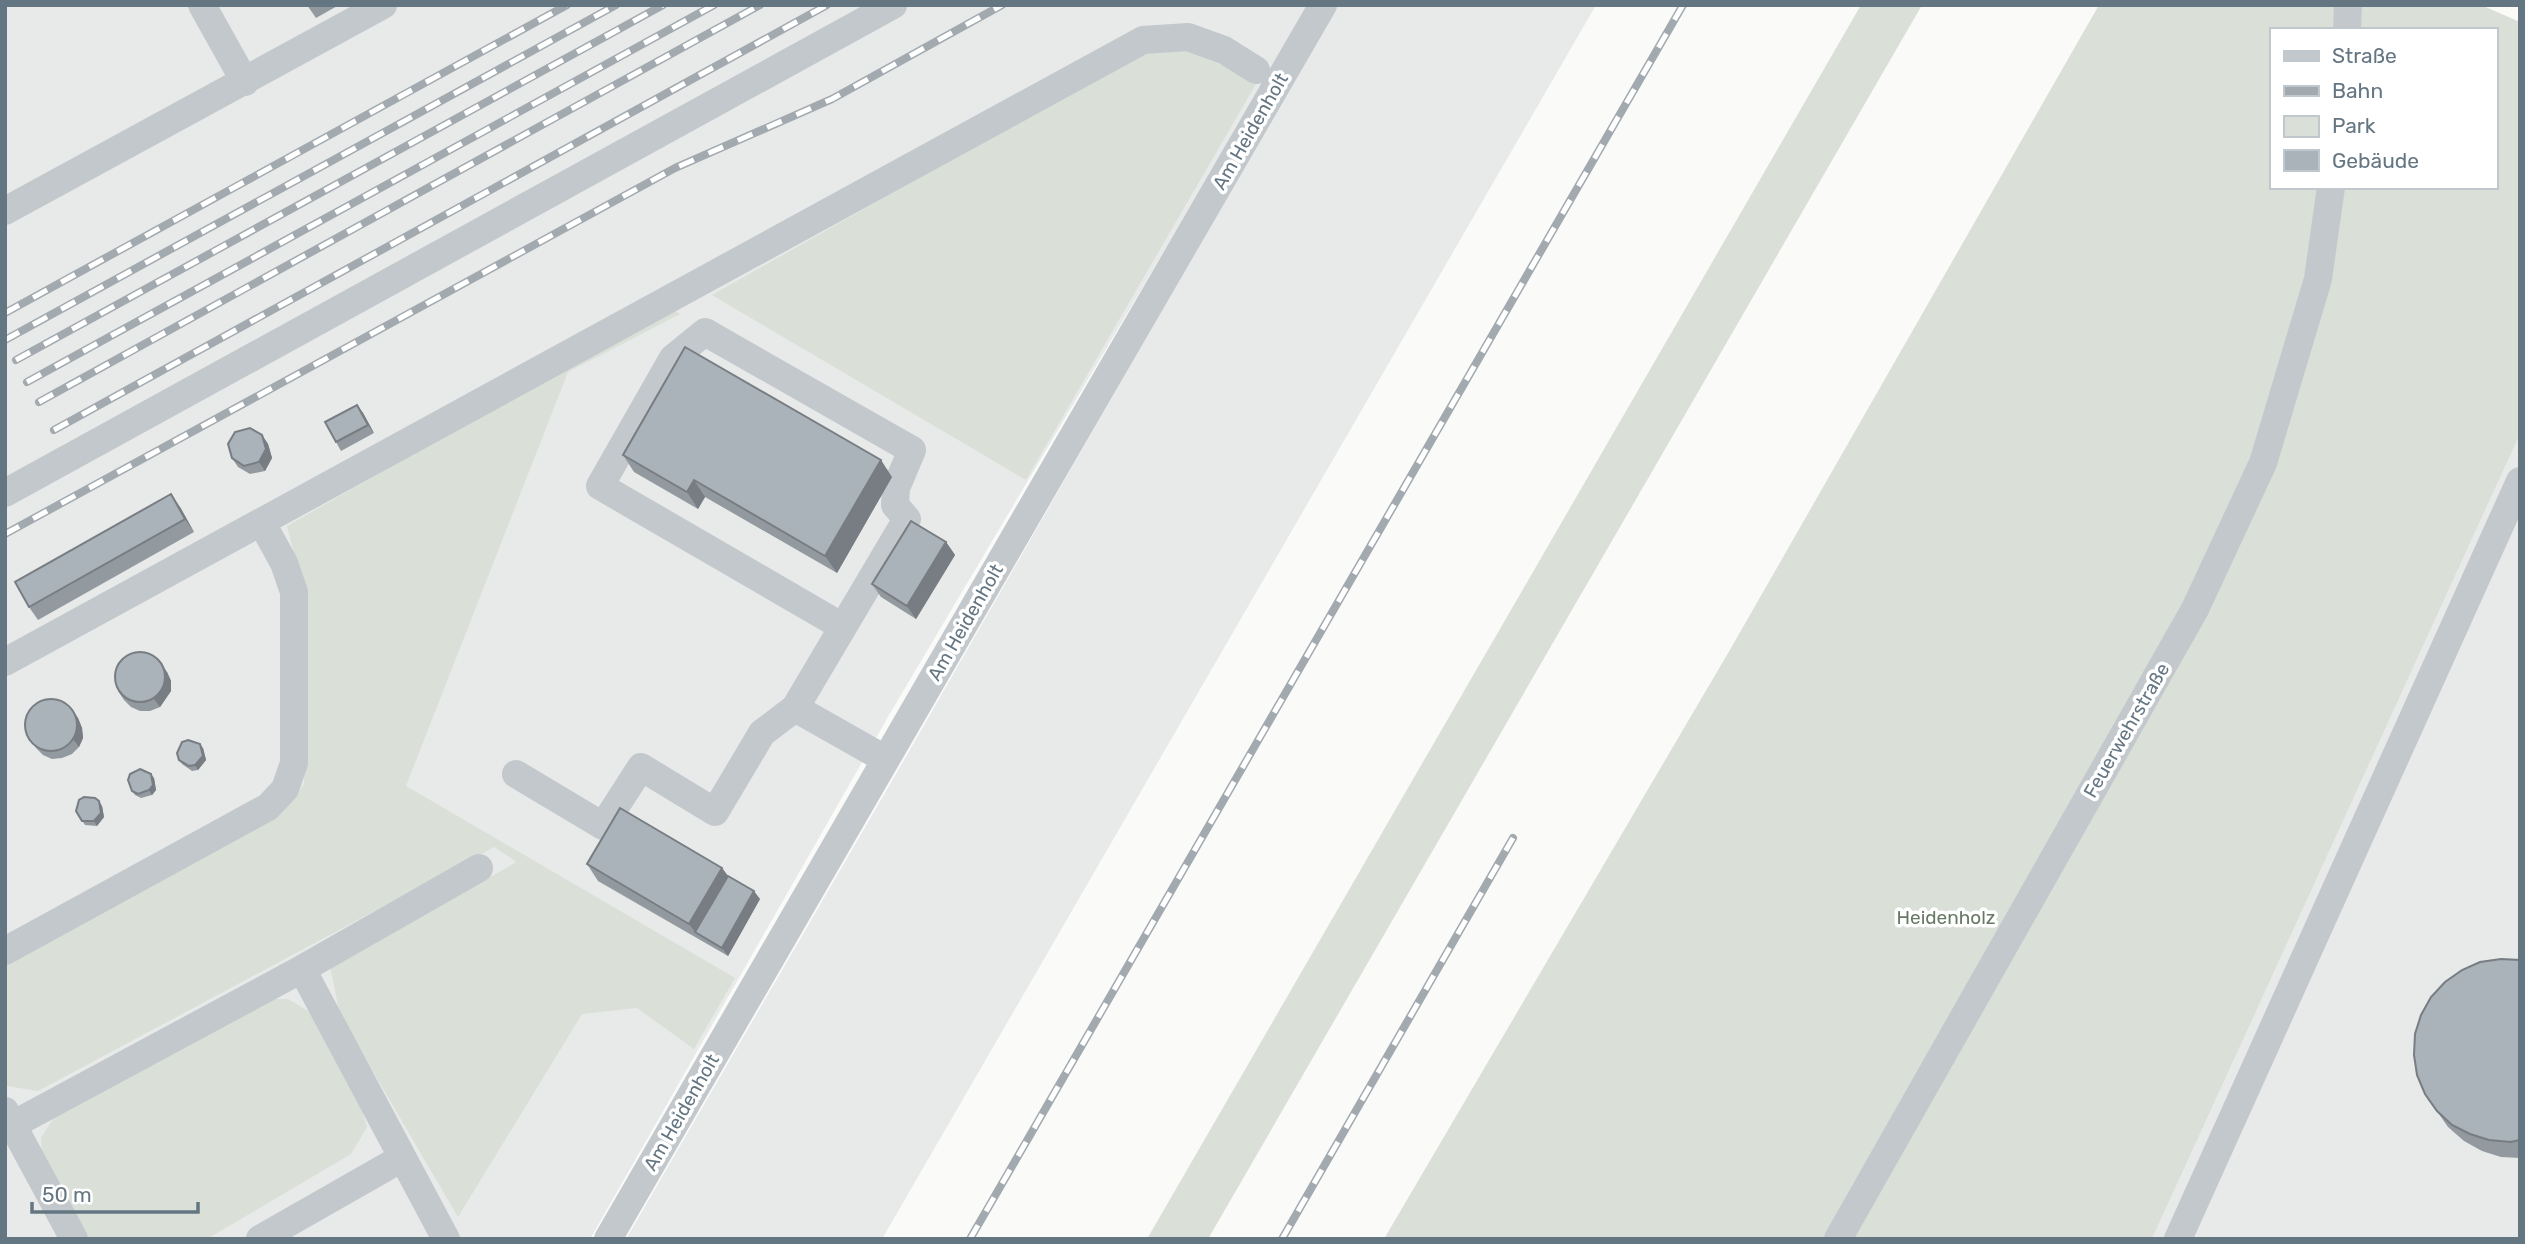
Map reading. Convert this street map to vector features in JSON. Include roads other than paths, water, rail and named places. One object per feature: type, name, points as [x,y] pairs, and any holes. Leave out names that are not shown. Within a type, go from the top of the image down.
[{"type":"street","points":[[202,5],[245,82]]},
{"type":"street","points":[[5,211],[383,5]]},
{"type":"street","points":[[5,494],[893,5]]},
{"type":"street","name":"Am Heidenholt","points":[[608,1239],[1323,5]]},
{"type":"street","points":[[2347,28],[2348,5]]},
{"type":"street","points":[[5,662],[1143,40],[1188,37],[1224,50],[1256,70]]},
{"type":"street","name":"Feuerwehrstraße","points":[[1838,1239],[2195,609],[2263,463],[2318,279],[2331,189]]},
{"type":"street","points":[[516,774],[603,826],[641,767],[715,811],[762,733],[795,708],[843,627],[907,519],[895,505],[896,488],[912,450],[705,332],[673,358],[600,486],[843,627]]},
{"type":"street","points":[[2178,1239],[2520,481]]},
{"type":"street","points":[[5,951],[268,807],[285,789],[294,763],[294,592],[284,563],[262,523]]},
{"type":"street","points":[[795,708],[885,759]]},
{"type":"street","points":[[74,1239],[8,1121],[302,969],[479,868]]},
{"type":"street","points":[[302,969],[446,1239]]},
{"type":"street","points":[[260,1239],[402,1158]]},
{"type":"railway","points":[[5,313],[567,5]]},
{"type":"railway","points":[[5,340],[616,5]]},
{"type":"railway","points":[[16,360],[663,5]]},
{"type":"railway","points":[[27,382],[714,5]]},
{"type":"railway","points":[[39,402],[760,5]]},
{"type":"railway","points":[[54,430],[827,5]]},
{"type":"railway","points":[[5,534],[675,168],[832,99],[1002,5]]},
{"type":"railway","points":[[970,1239],[1683,5]]},
{"type":"railway","points":[[1282,1239],[1513,838]]},
{"type":"park label","name":"Heidenholz","points":[[1946,917]]}]
